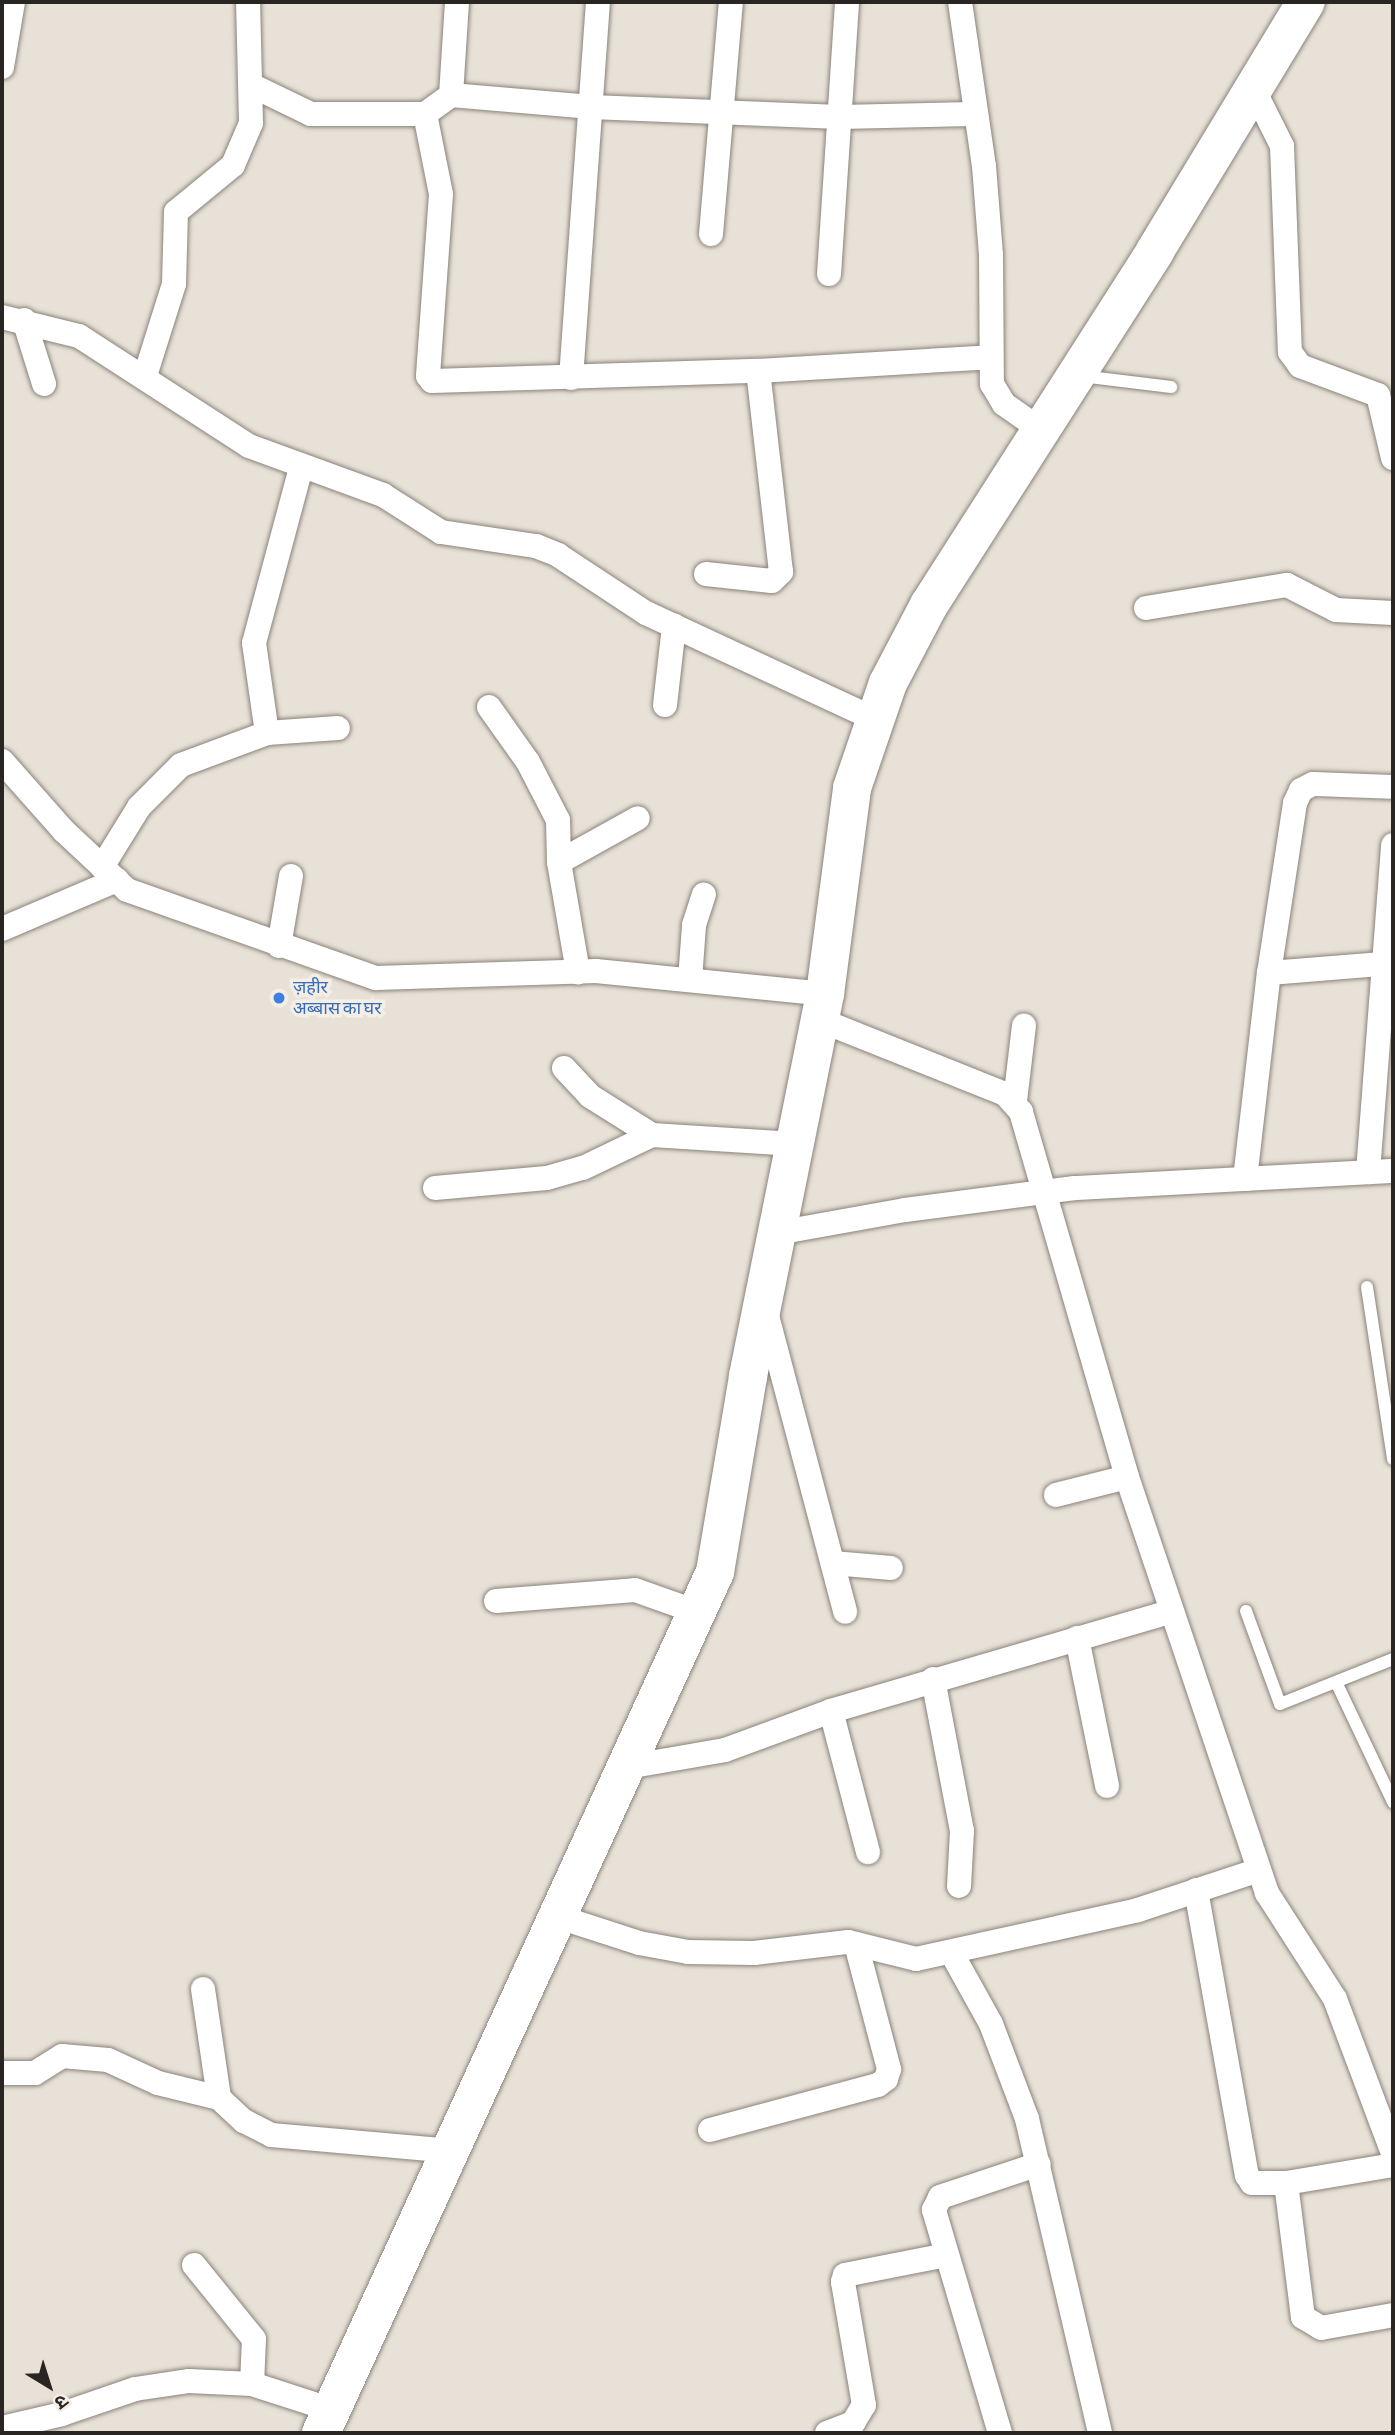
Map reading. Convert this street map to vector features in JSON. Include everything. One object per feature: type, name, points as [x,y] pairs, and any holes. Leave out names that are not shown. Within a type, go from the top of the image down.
[{"type":"main road","points":[[327,2422],[715,1572],[763,1301],[822,1007],[852,788],[888,683],[929,605],[1076,375],[1306,2]]},
{"type":"street","points":[[2,67],[13,2]]},
{"type":"street","points":[[145,376],[174,284],[176,212],[233,165],[251,123],[253,86],[246,28],[248,2]]},
{"type":"street","points":[[451,95],[457,2]]},
{"type":"street","points":[[571,378],[598,2]]},
{"type":"street","points":[[711,234],[731,2]]},
{"type":"street","points":[[829,274],[847,2]]},
{"type":"street","points":[[960,2],[976,114],[991,255],[991,357],[997,394],[1041,430]]},
{"type":"street","points":[[253,86],[311,114],[425,114],[451,95],[591,107],[840,117],[976,114]]},
{"type":"street","points":[[1253,88],[1282,146],[1290,352],[1300,366],[1378,395],[1393,458]]},
{"type":"street","points":[[425,114],[441,194],[428,376],[439,383],[758,371],[991,357]]},
{"type":"street","points":[[13,318],[79,335],[249,446],[301,468],[383,495],[441,532],[536,546],[558,555],[627,603],[876,720]]},
{"type":"street","points":[[13,318],[44,384]]},
{"type":"street","points":[[706,574],[772,581],[780,572],[758,371]]},
{"type":"street","points":[[267,733],[254,643],[301,468]]},
{"type":"street","points":[[1146,608],[1287,584],[1336,610],[1393,613]]},
{"type":"street","points":[[665,705],[674,626]]},
{"type":"street","points":[[489,707],[528,762],[558,820],[559,862],[578,972]]},
{"type":"street","points":[[2,929],[109,874],[160,781],[202,755],[267,733],[338,728]]},
{"type":"street","points":[[2,761],[127,890],[279,946],[376,978],[578,972],[690,981],[822,1007],[1015,1101]]},
{"type":"street","points":[[1245,1179],[1269,973],[1295,803],[1301,790],[1313,783],[1393,787]]},
{"type":"street","points":[[559,862],[638,818]]},
{"type":"street","points":[[1368,1172],[1389,963],[1393,845]]},
{"type":"street","points":[[279,946],[291,876]]},
{"type":"street","points":[[690,981],[694,925],[704,895]]},
{"type":"street","points":[[1269,973],[1389,963]]},
{"type":"street","points":[[1024,1026],[1015,1101],[1046,1192],[1127,1477],[1170,1612],[1276,1914],[1335,1999],[1393,2153]]},
{"type":"street","points":[[564,1068],[590,1096],[652,1135],[795,1144]]},
{"type":"street","points":[[435,1188],[547,1178],[583,1168],[652,1135]]},
{"type":"street","points":[[777,1233],[1046,1192],[1393,1171]]},
{"type":"street","points":[[763,1301],[845,1612]]},
{"type":"street","points":[[1056,1495],[1127,1477]]},
{"type":"street","points":[[833,1563],[891,1568]]},
{"type":"street","points":[[496,1601],[635,1590],[697,1612]]},
{"type":"street","points":[[627,1767],[726,1750],[831,1710],[1170,1612]]},
{"type":"street","points":[[1077,1639],[1107,1786]]},
{"type":"street","points":[[933,1679],[962,1831],[959,1886]]},
{"type":"street","points":[[831,1710],[868,1852]]},
{"type":"street","points":[[558,1917],[639,1942],[688,1952],[754,1953],[856,1944],[908,1959],[951,1952],[1138,1910],[1259,1870]]},
{"type":"street","points":[[1196,1890],[1247,2175],[1261,2186],[1393,2165]]},
{"type":"street","points":[[710,2130],[878,2085],[887,2079],[889,2069],[856,1944]]},
{"type":"street","points":[[951,1952],[1012,2073],[1039,2164],[1100,2433]]},
{"type":"street","points":[[203,1989],[219,2098]]},
{"type":"street","points":[[2,2073],[35,2073],[62,2056],[108,2060],[158,2083],[219,2098],[244,2121],[272,2135],[451,2151]]},
{"type":"street","points":[[1000,2433],[934,2210],[940,2197],[1039,2164]]},
{"type":"street","points":[[1286,2183],[1303,2317],[1321,2328],[1393,2315]]},
{"type":"street","points":[[827,2433],[853,2423],[864,2405],[843,2282],[845,2275],[946,2255]]},
{"type":"street","points":[[194,2265],[254,2339],[252,2384]]},
{"type":"street","points":[[2,2428],[63,2423],[161,2384],[252,2384],[327,2422]]},
{"type":"lane","points":[[1076,375],[1171,387]]},
{"type":"lane","points":[[1367,1287],[1393,1459]]},
{"type":"lane","points":[[1246,1611],[1280,1704],[1337,1684],[1393,1659]]},
{"type":"lane","points":[[1337,1684],[1393,1801]]},
{"type":"place","name":"ज़हीर अब्बास का घर","points":[[279,998]]}]
